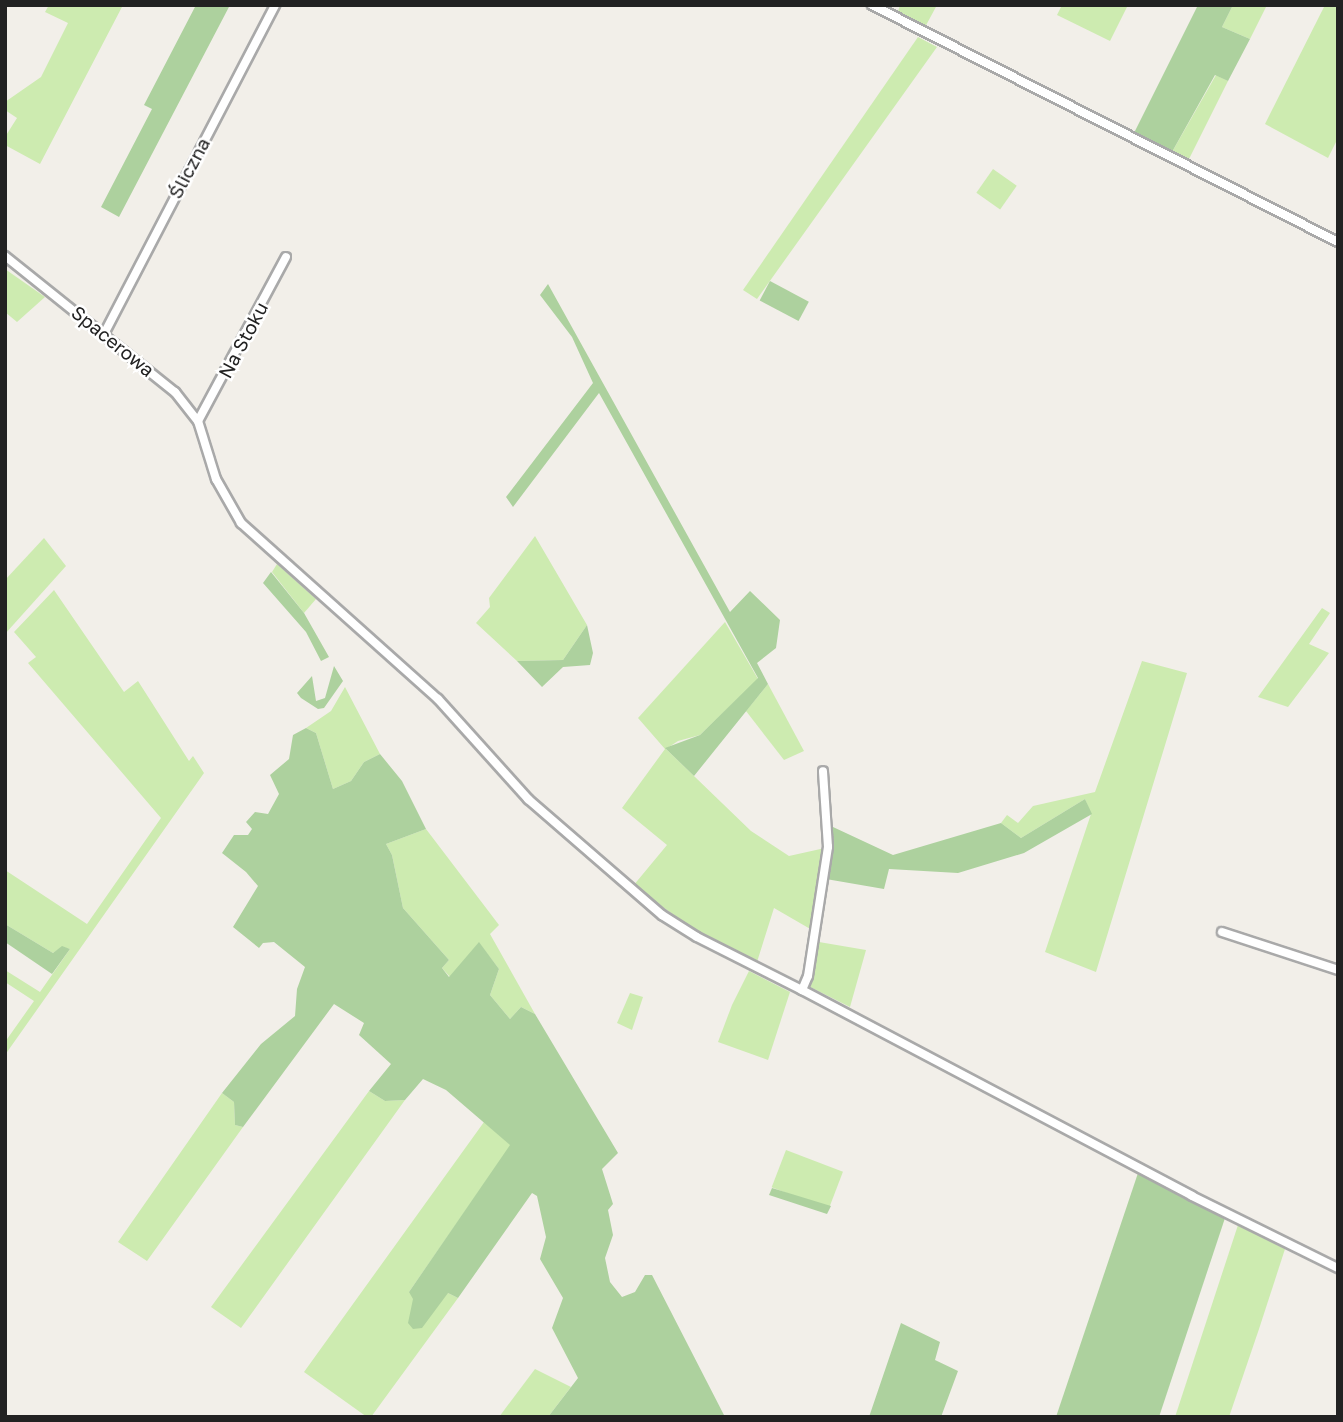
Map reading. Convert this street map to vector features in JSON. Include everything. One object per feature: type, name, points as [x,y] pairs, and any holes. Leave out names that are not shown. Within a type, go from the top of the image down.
[{"type":"street","name":"Śliczna","points":[[105,332],[275,5]]},
{"type":"street","points":[[872,5],[1338,242]]},
{"type":"street","name":"Spacerowa","points":[[5,256],[105,332],[175,391],[198,421],[216,479],[241,523],[438,699],[528,799],[663,915],[696,937],[1192,1196],[1338,1268]]},
{"type":"street","name":"Na Stoku","points":[[198,421],[286,257]]},
{"type":"street","points":[[802,990],[808,976],[828,847],[822,771]]},
{"type":"street","points":[[1222,932],[1338,970]]},
{"type":"green space","points":[[49,5],[123,5],[40,164],[5,145],[5,137],[17,118],[5,110],[5,102],[41,77],[68,23],[45,12]]},
{"type":"green space","points":[[196,5],[230,5],[119,217],[101,207],[152,109],[144,105]]},
{"type":"green space","points":[[900,5],[937,5],[924,29],[897,15]]},
{"type":"green space","points":[[1062,5],[1128,5],[1110,41],[1057,15]]},
{"type":"green space","points":[[1198,5],[1233,5],[1222,27],[1250,39],[1228,81],[1215,75],[1172,152],[1134,133]]},
{"type":"green space","points":[[1233,5],[1267,5],[1250,39],[1222,27]]},
{"type":"green space","points":[[1325,5],[1338,5],[1338,138],[1328,158],[1265,124]]},
{"type":"green space","points":[[918,37],[937,47],[757,299],[743,290]]},
{"type":"green space","points":[[1216,75],[1228,81],[1188,161],[1172,152]]},
{"type":"green space","points":[[993,169],[1017,186],[1000,209],[976,193]]},
{"type":"green space","points":[[5,269],[45,297],[17,322],[5,312]]},
{"type":"green space","points":[[770,281],[809,302],[799,321],[760,300]]},
{"type":"green space","points":[[548,284],[730,612],[750,591],[780,620],[776,648],[757,663],[768,684],[694,776],[665,748],[700,735],[758,678],[599,393],[513,507],[506,497],[593,383],[572,337],[540,295]]},
{"type":"green space","points":[[535,536],[587,625],[563,660],[517,661],[476,623],[490,607],[489,598]]},
{"type":"green space","points":[[44,538],[66,566],[5,634],[5,580]]},
{"type":"green space","points":[[277,564],[316,599],[304,613],[272,572]]},
{"type":"green space","points":[[271,572],[304,613],[329,657],[321,661],[306,632],[263,583]]},
{"type":"green space","points":[[54,590],[124,692],[138,681],[189,761],[193,756],[204,773],[5,1055],[5,1042],[34,1001],[5,982],[5,970],[40,992],[70,949],[62,947],[53,953],[5,924],[5,870],[87,924],[161,818],[28,663],[36,657],[14,632]]},
{"type":"green space","points":[[1322,608],[1330,613],[1309,644],[1329,653],[1288,707],[1258,697]]},
{"type":"green space","points":[[725,622],[758,679],[700,735],[678,741],[666,749],[751,831],[789,856],[825,848],[812,930],[774,908],[757,962],[695,930],[633,886],[667,845],[622,808],[665,749],[638,718]]},
{"type":"green space","points":[[587,625],[593,653],[590,665],[563,667],[542,687],[517,661],[563,660]]},
{"type":"green space","points":[[1142,661],[1187,673],[1096,972],[1045,952],[1091,814],[1085,799],[1021,838],[1001,823],[1007,815],[1018,823],[1033,806],[1095,792]]},
{"type":"green space","points":[[334,666],[343,681],[324,708],[318,709],[301,698],[297,693],[312,676],[316,701],[325,698]]},
{"type":"green space","points":[[768,684],[804,751],[784,760],[746,711]]},
{"type":"green space","points":[[345,687],[380,754],[364,762],[351,781],[333,789],[316,733],[306,728],[331,711]]},
{"type":"green space","points":[[306,728],[316,733],[333,789],[351,781],[364,762],[380,754],[402,781],[426,829],[386,844],[392,855],[403,908],[449,960],[442,968],[449,977],[479,942],[499,969],[490,995],[510,1019],[521,1007],[535,1014],[618,1153],[602,1169],[613,1204],[608,1210],[613,1235],[605,1258],[610,1282],[622,1297],[635,1292],[645,1275],[652,1275],[725,1417],[548,1417],[578,1378],[552,1328],[563,1298],[540,1259],[546,1237],[537,1196],[532,1193],[458,1298],[448,1293],[422,1328],[413,1329],[408,1323],[413,1299],[409,1292],[510,1145],[446,1090],[423,1079],[405,1100],[385,1101],[369,1091],[391,1064],[359,1035],[364,1023],[334,1004],[243,1127],[235,1125],[234,1102],[222,1093],[261,1044],[295,1016],[297,989],[305,967],[274,942],[263,943],[259,948],[233,927],[258,886],[246,872],[222,853],[234,835],[248,835],[252,829],[246,822],[255,812],[268,814],[279,794],[270,775],[289,759],[293,735]]},
{"type":"green space","points":[[1085,799],[1092,814],[1024,853],[958,873],[889,869],[884,889],[826,879],[833,827],[893,855],[1001,823],[1021,838]]},
{"type":"green space","points":[[426,829],[499,925],[490,934],[535,1014],[521,1007],[510,1019],[490,995],[499,969],[479,943],[450,977],[442,968],[449,960],[403,908],[392,855],[386,844]]},
{"type":"green space","points":[[5,924],[53,953],[62,946],[70,949],[52,974],[5,942]]},
{"type":"green space","points":[[819,942],[866,950],[850,1007],[810,987]]},
{"type":"green space","points":[[749,971],[790,992],[768,1060],[718,1042]]},
{"type":"green space","points":[[630,993],[643,997],[632,1030],[617,1023]]},
{"type":"green space","points":[[369,1091],[385,1101],[405,1100],[241,1328],[211,1307]]},
{"type":"green space","points":[[222,1093],[234,1102],[235,1125],[243,1127],[147,1261],[118,1242]]},
{"type":"green space","points":[[484,1122],[511,1145],[409,1292],[448,1293],[458,1298],[371,1417],[367,1417],[304,1372]]},
{"type":"green space","points":[[786,1150],[843,1172],[829,1209],[772,1187]]},
{"type":"green space","points":[[1138,1173],[1225,1218],[1159,1417],[1056,1417]]},
{"type":"green space","points":[[772,1188],[831,1206],[827,1214],[769,1195]]},
{"type":"green space","points":[[1238,1225],[1285,1249],[1259,1329],[1229,1417],[1175,1417]]},
{"type":"green space","points":[[901,1323],[940,1342],[935,1360],[958,1371],[941,1417],[869,1417]]},
{"type":"green space","points":[[535,1369],[571,1387],[548,1417],[499,1417]]}]
